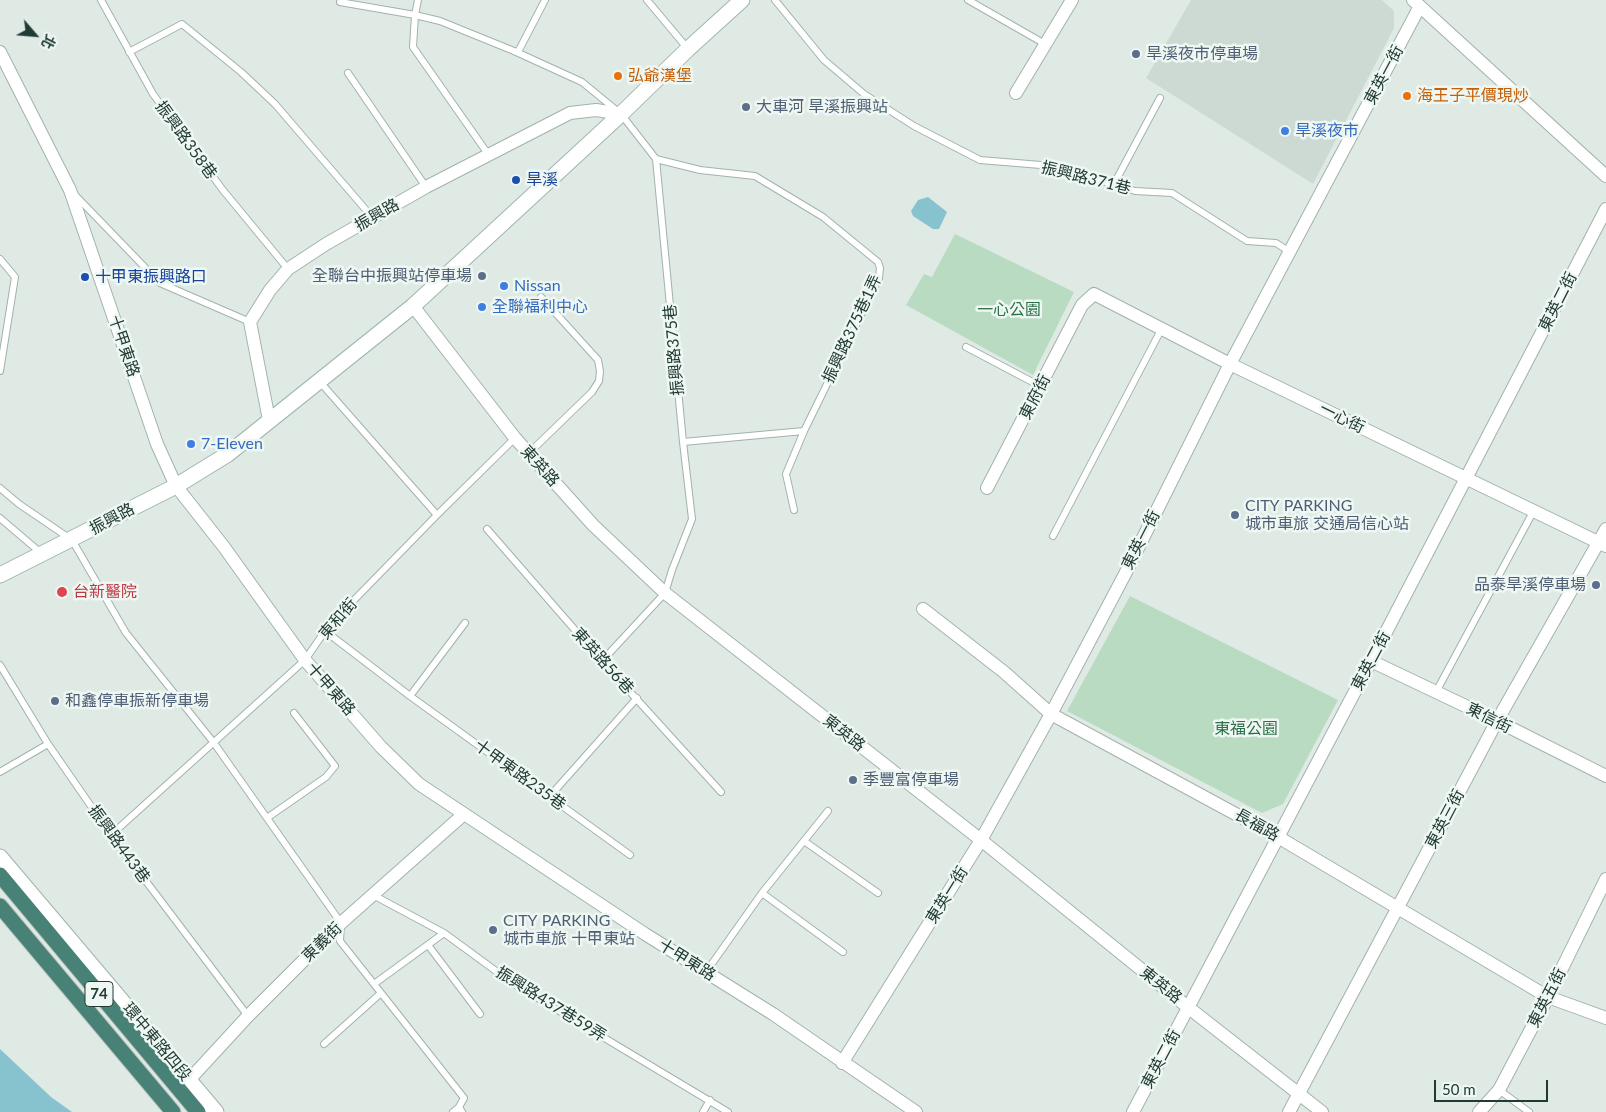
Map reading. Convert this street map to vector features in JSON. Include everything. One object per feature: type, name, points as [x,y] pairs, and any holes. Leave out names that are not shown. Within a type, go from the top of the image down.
[{"type":"highway","name":"74","points":[[0,875],[198,1112]]},
{"type":"highway","name":"74","points":[[0,906],[173,1112]]},
{"type":"main road","name":"振興路","points":[[0,576],[176,486],[228,454],[268,420],[413,306],[742,0]]},
{"type":"main road","name":"環中東路四段","points":[[0,858],[216,1112]]},
{"type":"street","points":[[1016,93],[1072,0]]},
{"type":"street","points":[[1416,3],[1606,176]]},
{"type":"street","name":"東英一街","points":[[842,1063],[981,840],[1051,714],[1125,574],[1230,364],[1290,252],[1416,3]]},
{"type":"street","name":"十甲東路","points":[[0,52],[70,190],[158,444],[176,486],[224,547],[305,660],[381,748],[419,784],[645,934],[773,1014],[916,1112]]},
{"type":"street","name":"振興路","points":[[250,322],[270,290],[288,269],[372,217],[488,154],[570,113],[596,110],[621,114]]},
{"type":"street","name":"東英二街","points":[[1134,1112],[1606,209]]},
{"type":"street","name":"一心街","points":[[1082,305],[1094,294],[1230,364],[1602,544]]},
{"type":"street","name":"東府街","points":[[987,488],[1082,305]]},
{"type":"street","name":"東英路","points":[[413,306],[515,438],[593,525],[665,593],[981,840],[1189,1008],[1322,1112]]},
{"type":"street","points":[[250,322],[268,420]]},
{"type":"street","name":"東英三街","points":[[1289,1112],[1497,722],[1602,544],[1606,529]]},
{"type":"street","name":"長福路","points":[[923,609],[1004,672],[1051,714],[1278,837],[1548,997],[1606,1018]]},
{"type":"street","name":"東信街","points":[[1371,661],[1606,776]]},
{"type":"street","name":"東義街","points":[[189,1080],[248,1016],[341,923],[464,814]]},
{"type":"street","name":"東英五街","points":[[1479,1112],[1499,1090],[1548,997],[1606,879]]},
{"type":"lane","name":"振興路358巷","points":[[101,0],[153,94],[164,110],[222,189],[288,269]]},
{"type":"lane","points":[[418,0],[413,47],[488,154]]},
{"type":"lane","points":[[518,52],[545,0]]},
{"type":"lane","points":[[647,0],[688,49]]},
{"type":"lane","name":"振興路371巷","points":[[775,0],[824,60],[864,94],[914,126],[980,160],[1053,166],[1135,191],[1172,192],[1246,241],[1276,243],[1290,252]]},
{"type":"lane","points":[[968,0],[1045,44]]},
{"type":"lane","points":[[340,2],[440,21],[518,52],[582,82],[621,114],[656,159]]},
{"type":"lane","points":[[129,52],[182,24],[241,72],[275,104],[372,217]]},
{"type":"lane","points":[[348,73],[426,187]]},
{"type":"lane","points":[[1114,184],[1160,98]]},
{"type":"lane","name":"振興路375巷1弄","points":[[656,159],[700,170],[755,176],[823,217],[878,262],[880,268],[879,278],[804,432],[786,474],[794,510]]},
{"type":"lane","name":"振興路375巷","points":[[656,159],[692,519],[665,593]]},
{"type":"lane","points":[[70,190],[160,283],[250,322]]},
{"type":"lane","points":[[0,259],[15,277],[0,370]]},
{"type":"lane","points":[[529,453],[592,392],[599,381],[600,371],[598,360],[540,297]]},
{"type":"lane","points":[[1053,536],[1161,330]]},
{"type":"lane","points":[[966,347],[1040,386]]},
{"type":"lane","points":[[319,381],[436,515]]},
{"type":"lane","points":[[683,442],[804,432]]},
{"type":"lane","name":"東和街","points":[[111,835],[305,660],[325,631],[436,515],[515,438]]},
{"type":"lane","points":[[0,488],[19,504],[72,540],[126,633],[214,744],[341,923],[340,941],[464,1098],[460,1109],[453,1112]]},
{"type":"lane","points":[[1436,692],[1533,512]]},
{"type":"lane","points":[[0,518],[42,554]]},
{"type":"lane","name":"東英路56巷","points":[[487,529],[720,792]]},
{"type":"lane","points":[[602,661],[665,593]]},
{"type":"lane","points":[[410,696],[465,623]]},
{"type":"lane","name":"十甲東路235巷","points":[[325,631],[410,696],[630,855]]},
{"type":"lane","name":"振興路443巷","points":[[1,668],[48,744],[111,835],[248,1016]]},
{"type":"lane","points":[[550,796],[637,698]]},
{"type":"lane","points":[[267,818],[326,777],[335,766],[294,713]]},
{"type":"lane","points":[[0,772],[48,744]]},
{"type":"lane","points":[[706,972],[762,893],[828,811]]},
{"type":"lane","points":[[804,841],[878,892]]},
{"type":"lane","points":[[762,893],[843,952]]},
{"type":"lane","name":"振興路437巷59弄","points":[[373,895],[444,933],[511,982],[728,1112]]},
{"type":"lane","points":[[374,984],[444,933]]},
{"type":"lane","points":[[428,945],[480,1014]]},
{"type":"lane","points":[[324,1044],[380,993]]},
{"type":"lane","points":[[1499,1090],[1529,1112]]},
{"type":"lane","points":[[703,1112],[710,1100]]},
{"type":"shaded area","name":"旱溪夜市","points":[[1191,0],[1382,0],[1394,11],[1394,28],[1313,184],[1146,78]]},
{"type":"green space","name":"一心公園","points":[[955,234],[1074,292],[1033,375],[906,305],[924,274],[932,277]]},
{"type":"green space","name":"東福公園","points":[[1130,596],[1338,700],[1283,804],[1262,813],[1067,711]]},
{"type":"water","points":[[928,197],[947,212],[939,229],[933,229],[913,216],[911,211],[918,200]]},
{"type":"water","points":[[0,1049],[51,1097],[72,1112],[0,1112]]},
{"type":"place","name":"旱溪夜市停車場","points":[[1136,54]]},
{"type":"place","name":"弘爺漢堡","points":[[618,76]]},
{"type":"place","name":"海王子平價現炒","points":[[1407,96]]},
{"type":"place","name":"大車河 旱溪振興站","points":[[746,107]]},
{"type":"place","name":"旱溪夜市","points":[[1285,131]]},
{"type":"place","name":"旱溪","points":[[516,180]]},
{"type":"place","name":"全聯台中振興站停車場","points":[[482,276]]},
{"type":"place","name":"十甲東振興路口","points":[[85,277]]},
{"type":"place","name":"Nissan","points":[[504,286]]},
{"type":"place","name":"全聯福利中心","points":[[482,307]]},
{"type":"place","name":"7-Eleven","points":[[191,444]]},
{"type":"place","name":"CITY PARKING 城市車旅 交通局信心站","points":[[1235,515]]},
{"type":"place","name":"品泰旱溪停車場","points":[[1596,585]]},
{"type":"place","name":"台新醫院","points":[[62,592]]},
{"type":"place","name":"和鑫停車振新停車場","points":[[55,701]]},
{"type":"place","name":"季豐富停車場","points":[[853,780]]},
{"type":"place","name":"CITY PARKING 城市車旅 十甲東站","points":[[493,930]]}]
